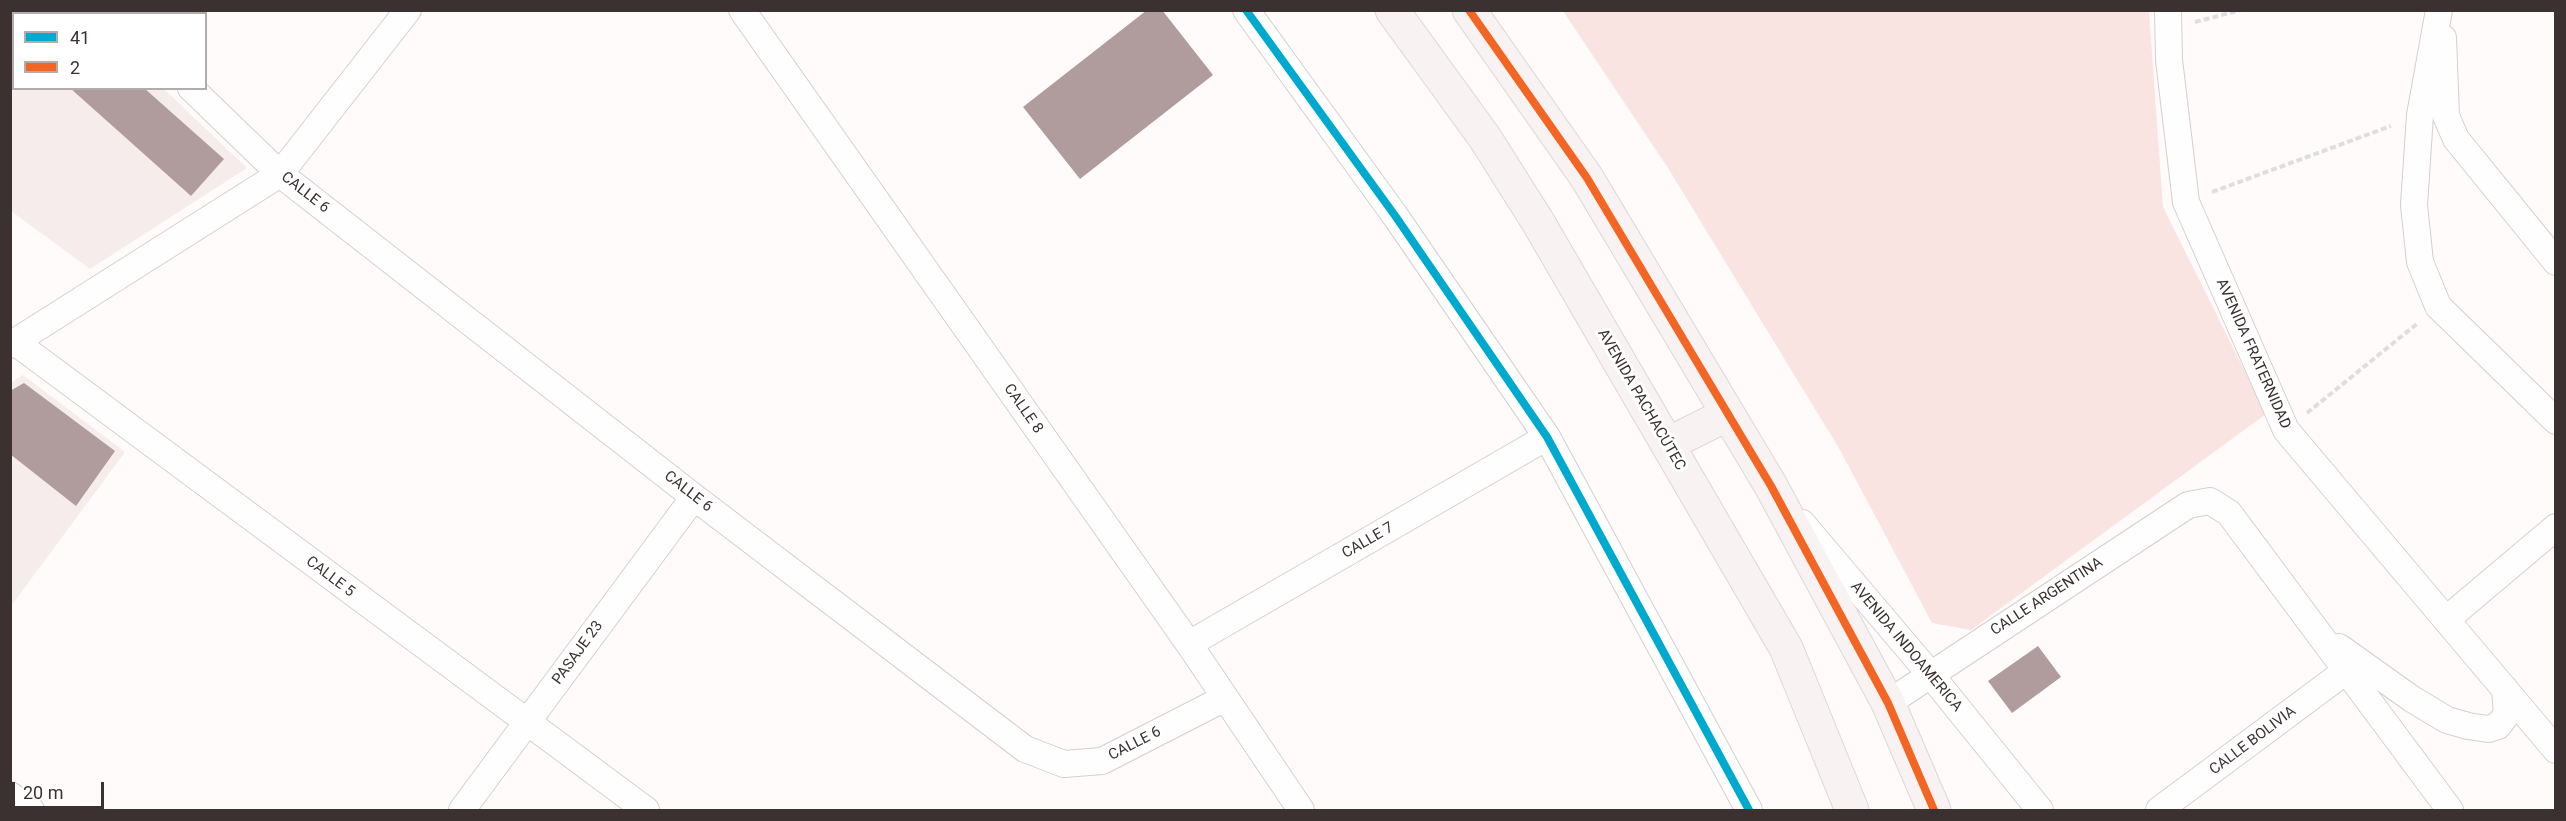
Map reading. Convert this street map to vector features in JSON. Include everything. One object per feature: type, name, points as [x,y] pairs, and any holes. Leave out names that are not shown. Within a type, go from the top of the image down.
[{"type":"main road","name":"AVENIDA PACHACÚTEC","points":[[1392,10],[1485,138],[1509,175],[1786,648],[1852,810]]},
{"type":"main road","points":[[1469,10],[1587,178],[1771,486],[1888,703],[1934,810]]},
{"type":"main road","points":[[1668,444],[1728,414]]},
{"type":"street","points":[[13,344],[280,174],[408,10]]},
{"type":"street","name":"CALLE 8","points":[[742,10],[1189,644],[1301,810]]},
{"type":"street","points":[[1246,10],[1396,217],[1547,437],[1749,810]]},
{"type":"street","points":[[2440,10],[2420,115],[2414,205],[2420,262],[2438,306],[2556,420]]},
{"type":"street","points":[[2440,10],[2446,116],[2456,139],[2556,262]]},
{"type":"street","name":"AVENIDA FRATERNIDAD","points":[[2168,20],[2169,60],[2186,202],[2286,430],[2556,750]]},
{"type":"street","name":"CALLE 6","points":[[193,90],[280,174],[694,496],[1025,749],[1064,764],[1102,761],[1225,698]]},
{"type":"street","name":"CALLE 5","points":[[13,344],[646,810]]},
{"type":"street","name":"CALLE 7","points":[[1189,644],[1547,437]]},
{"type":"street","name":"AVENIDA INDOAMERICA","points":[[1771,486],[1930,674],[2040,810]]},
{"type":"street","name":"PASAJE 23","points":[[462,810],[694,496]]},
{"type":"street","name":"CALLE ARGENTINA","points":[[1888,703],[2188,505],[2210,501],[2229,513],[2317,631]]},
{"type":"street","points":[[2447,619],[2556,527]]},
{"type":"street","points":[[2317,631],[2450,810]]},
{"type":"street","points":[[2317,631],[2412,699],[2447,720],[2488,729],[2498,726],[2507,714],[2505,689]]},
{"type":"street","name":"CALLE BOLIVIA","points":[[2159,810],[2346,671]]},
{"type":"street","points":[[10,795],[31,810]]},
{"type":"path","points":[[2168,20],[2241,10]]},
{"type":"path","points":[[2186,202],[2420,115]]},
{"type":"path","points":[[2286,430],[2438,306]]},
{"type":"shaded area","points":[[81,10],[83,12],[12,12],[12,90],[165,90],[247,168],[90,269],[11,211],[11,11]]},
{"type":"shaded area","points":[[1563,11],[2149,11],[2163,207],[2266,414],[1971,630],[1932,623],[1840,450],[1668,168]]},
{"type":"shaded area","points":[[23,375],[125,452],[11,606],[11,383]]},
{"type":"building","points":[[1147,10],[1162,10],[1213,75],[1080,179],[1023,107]]},
{"type":"building","points":[[72,90],[146,90],[224,159],[191,196]]},
{"type":"building","points":[[24,383],[115,451],[76,506],[10,454],[10,391]]},
{"type":"building","points":[[2038,646],[2061,677],[2012,713],[1988,681]]},
{"type":"transit line","name":"41","points":[[1246,10],[1396,217],[1547,437],[1749,810]]},
{"type":"transit line","name":"2","points":[[1469,10],[1587,178],[1771,486],[1888,703],[1934,810]]}]
